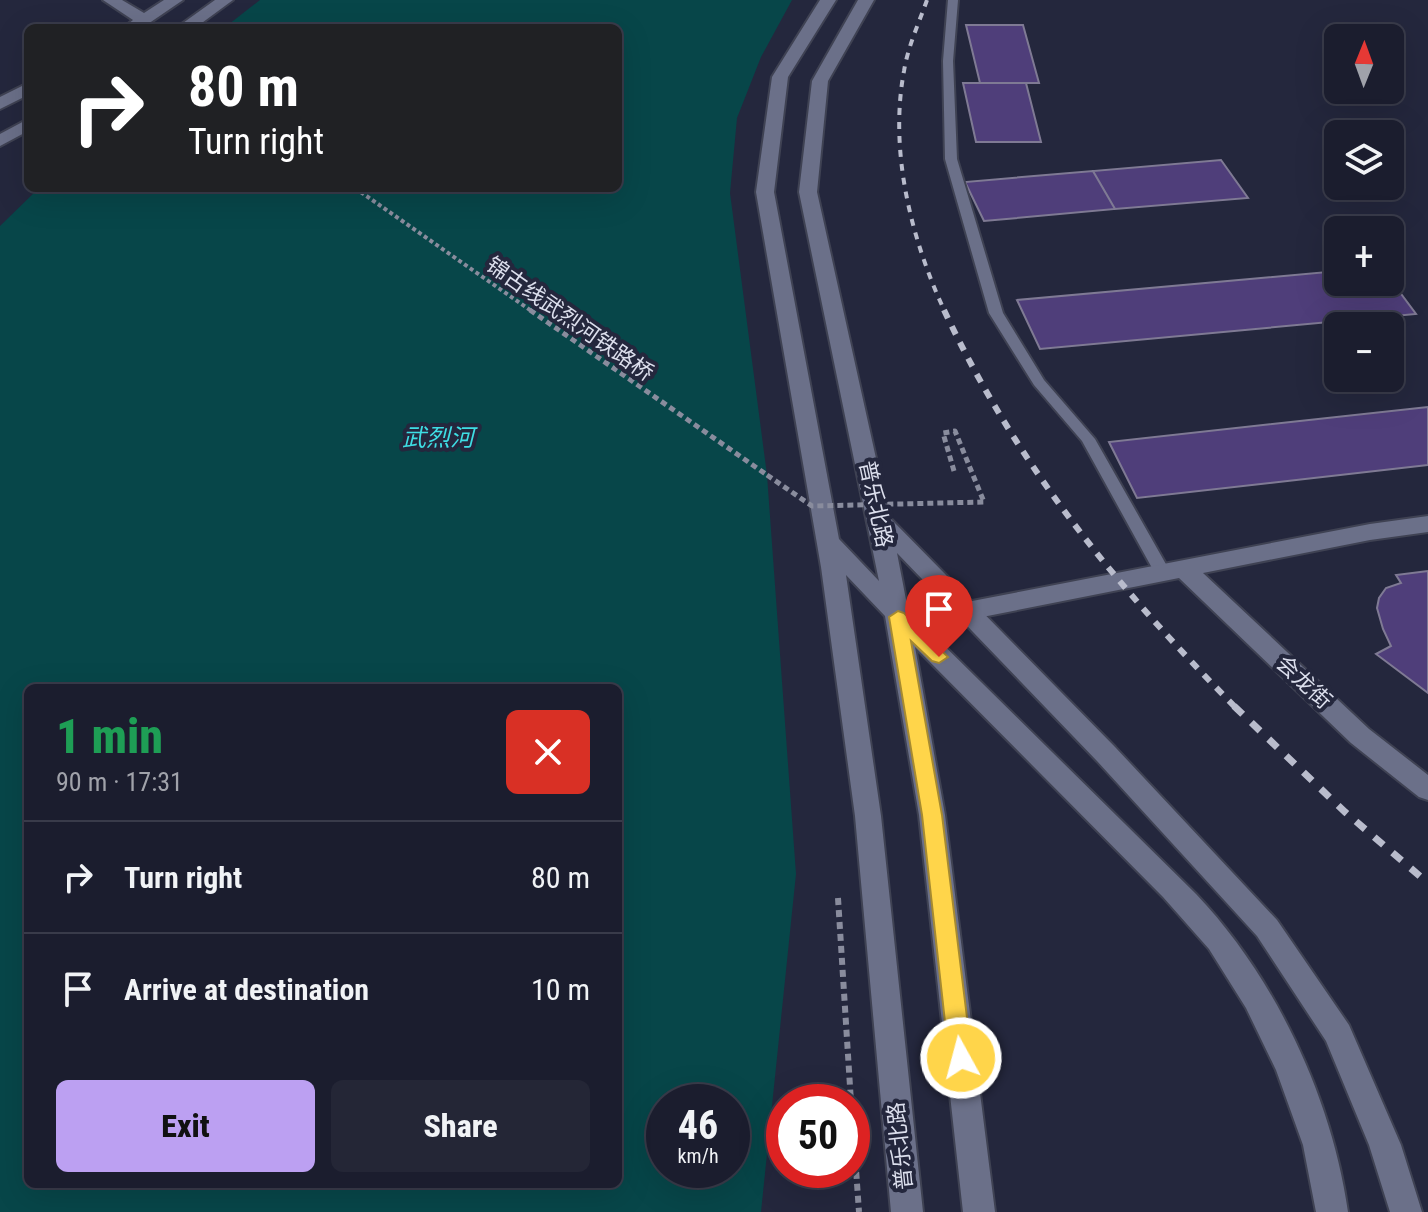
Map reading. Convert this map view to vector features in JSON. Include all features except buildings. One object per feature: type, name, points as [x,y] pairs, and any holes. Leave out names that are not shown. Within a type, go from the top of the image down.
[{"type":"main road","points":[[111,0],[137,24],[175,0]]},
{"type":"main road","points":[[190,24],[225,0]]},
{"type":"main road","name":"普乐北路","points":[[828,0],[780,77],[765,192],[829,542],[868,816],[907,1212]]},
{"type":"main road","name":"普乐北路","points":[[866,0],[820,81],[808,192],[879,520],[932,815],[979,1212]]},
{"type":"main road","points":[[0,104],[24,90]]},
{"type":"main road","points":[[3,136],[24,126]]},
{"type":"main road","points":[[879,520],[1106,754],[1267,928],[1338,1034],[1385,1145],[1406,1212]]},
{"type":"main road","points":[[967,611],[1428,524]]},
{"type":"main road","points":[[829,542],[898,617],[1061,775],[1219,939],[1281,1045],[1317,1135],[1332,1212]]},
{"type":"main road","name":"会龙街","points":[[1174,571],[1360,736],[1428,790]]},
{"type":"lane","points":[[953,0],[948,61],[951,159],[996,313],[1039,382],[1088,439],[1174,571]]},
{"type":"path","name":"锦古线武烈河铁路桥","points":[[361,192],[812,506],[984,502],[955,431],[943,433],[954,471]]},
{"type":"path","points":[[857,1188],[859,1212]]},
{"type":"water","name":"武烈河","points":[[260,0],[792,0],[761,57],[737,118],[730,193],[767,475],[796,874],[774,1084],[766,1084],[766,1164],[761,1212],[0,1212],[0,226],[35,192],[622,192],[622,24],[229,24]]},
{"type":"railway","points":[[927,0],[906,62],[899,132],[901,163],[913,225],[945,312]]},
{"type":"railway","points":[[945,312],[1004,421],[1072,522],[1150,616],[1235,707]]},
{"type":"railway","points":[[1235,707],[1345,812],[1428,883]]},
{"type":"route","points":[[939,657],[898,617],[932,815],[961,1058]]}]
